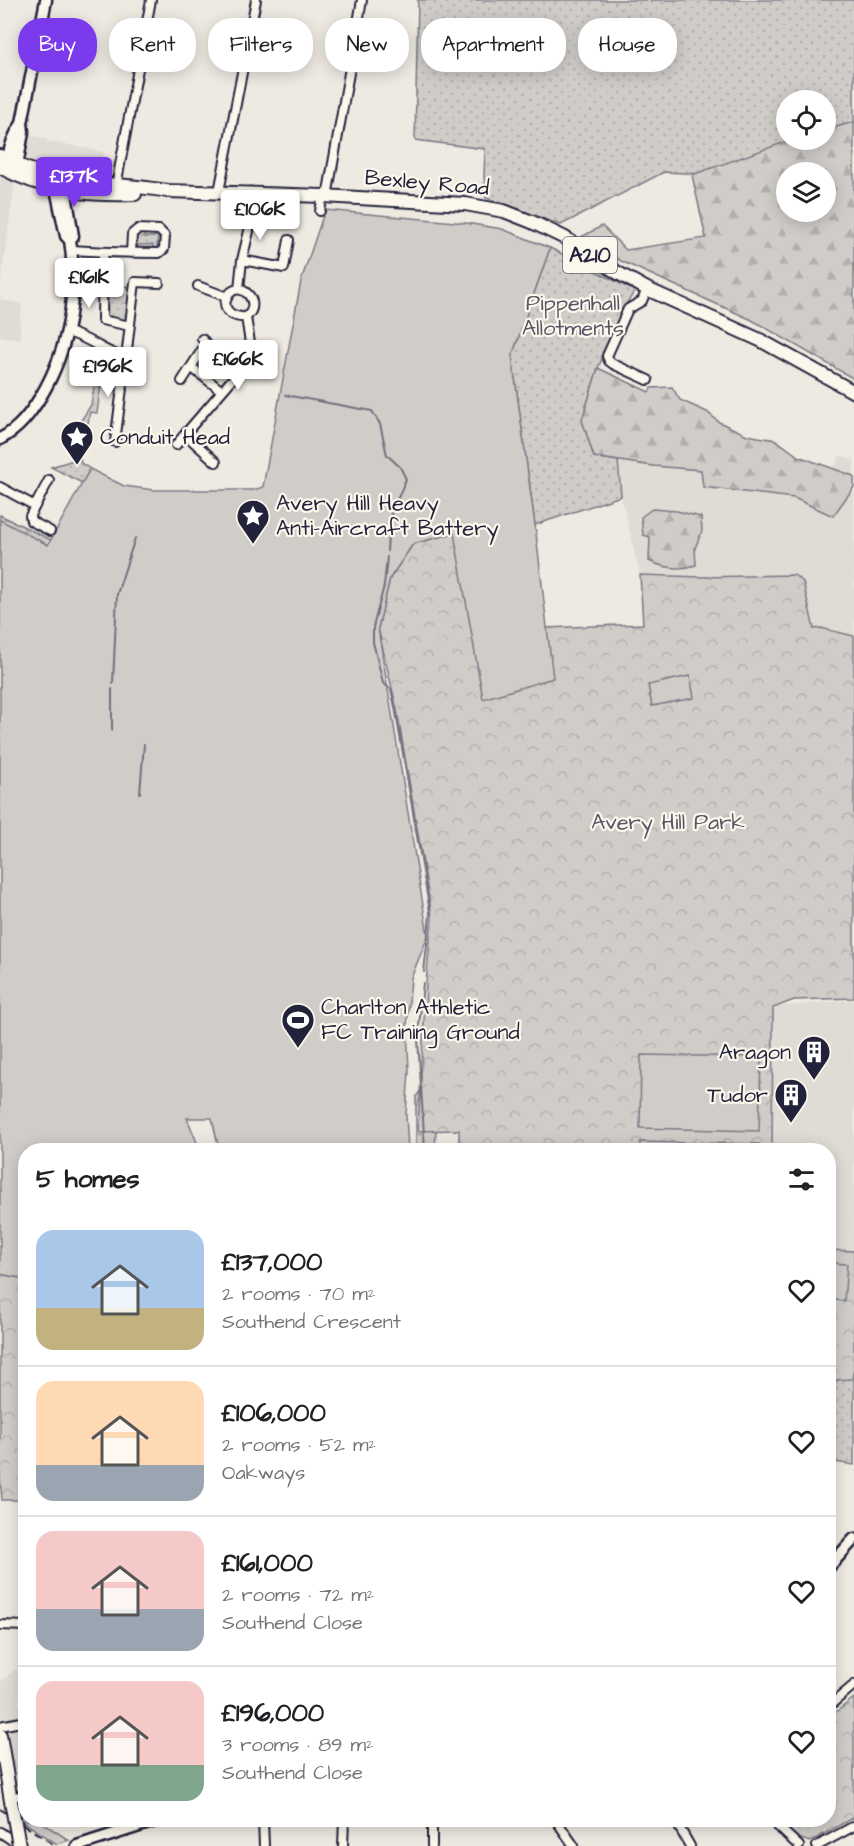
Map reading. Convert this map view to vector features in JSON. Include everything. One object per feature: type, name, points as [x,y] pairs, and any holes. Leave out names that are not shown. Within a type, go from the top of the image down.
[{"type":"main road","name":"A210","points":[[7,165],[32,172],[62,186]]},
{"type":"main road","name":"Bexley Road","points":[[62,186],[144,187],[168,190],[325,196],[465,204],[504,211],[565,238],[618,273],[760,339],[854,392]]},
{"type":"main road","name":"Bexley Road","points":[[62,186],[119,194],[168,190]]},
{"type":"main road","points":[[0,1735],[19,1845]]},
{"type":"street","points":[[7,165],[17,130],[22,123],[46,0]]},
{"type":"street","points":[[116,186],[151,0]]},
{"type":"street","points":[[219,192],[256,0]]},
{"type":"street","points":[[320,211],[325,196],[362,0]]},
{"type":"street","points":[[0,439],[17,428],[34,407],[57,366],[67,332],[72,288],[71,245],[73,236],[62,186]]},
{"type":"street","points":[[239,289],[242,260],[249,231],[250,193]]},
{"type":"street","points":[[71,245],[103,252],[131,253],[159,253],[164,249],[165,236],[159,230],[138,229],[132,234],[131,253]]},
{"type":"street","points":[[242,260],[284,268],[289,240]]},
{"type":"street","points":[[103,252],[102,320],[130,326]]},
{"type":"street","points":[[114,442],[135,282],[159,283]]},
{"type":"street","points":[[198,286],[227,297]]},
{"type":"street","points":[[647,288],[642,301],[628,309],[607,356],[614,364],[648,380]]},
{"type":"street","points":[[239,289],[249,293],[252,309],[246,316],[237,317],[229,313],[225,304],[227,297],[233,290],[239,289]]},
{"type":"street","points":[[176,445],[235,376],[250,343],[246,316]]},
{"type":"street","points":[[67,332],[86,338],[105,351],[126,358]]},
{"type":"street","points":[[182,381],[204,347],[205,342],[202,339]]},
{"type":"street","points":[[191,367],[222,391]]},
{"type":"street","points":[[185,434],[216,462]]},
{"type":"street","points":[[49,480],[30,516],[31,521],[50,531]]},
{"type":"street","points":[[0,487],[35,506]]},
{"type":"street","points":[[836,1559],[854,1539]]},
{"type":"street","points":[[0,1625],[18,1626]]},
{"type":"street","points":[[836,1700],[854,1685]]},
{"type":"street","points":[[0,1726],[18,1722]]},
{"type":"street","points":[[11,1799],[18,1797]]},
{"type":"street","points":[[817,1846],[854,1826]]},
{"type":"street","points":[[77,1846],[136,1827]]},
{"type":"street","points":[[263,1827],[264,1846]]},
{"type":"street","points":[[343,1846],[344,1827]]},
{"type":"street","points":[[432,1827],[432,1846]]},
{"type":"street","points":[[561,1827],[574,1846]]},
{"type":"street","points":[[679,1827],[690,1846]]},
{"type":"street","points":[[779,1827],[799,1846]]},
{"type":"street","points":[[0,1832],[19,1845]]},
{"type":"shaded area","points":[[26,134],[47,139],[47,141],[104,152],[103,159],[119,162],[115,182],[92,181],[21,163]]},
{"type":"shaded area","points":[[1,173],[15,181],[0,289],[0,181]]},
{"type":"shaded area","points":[[0,296],[2,300],[22,304],[20,339],[0,336]]},
{"type":"shaded area","points":[[598,368],[828,478],[840,455],[851,460],[854,456],[854,636],[821,628],[814,629],[803,582],[640,575],[621,496],[618,461]]},
{"type":"shaded area","points":[[854,1000],[854,1251],[836,1250],[836,1143],[633,1143],[773,1007]]},
{"type":"shaded area","points":[[16,1669],[18,1671],[18,1792],[14,1793],[0,1709],[0,1682]]},
{"type":"green space","points":[[418,0],[854,0],[854,124],[836,136],[836,90],[776,90],[776,150],[810,150],[726,175],[664,172],[561,225],[486,198],[485,149],[415,140]]},
{"type":"green space","points":[[854,122],[854,379],[752,320],[621,261],[581,237],[602,226],[626,250],[706,238],[692,175],[776,145],[776,150],[836,150],[836,127]]},
{"type":"green space","points":[[325,210],[466,223],[502,229],[550,248],[512,356],[553,678],[483,699],[454,533],[413,544],[390,578],[378,628],[428,936],[411,978],[407,1027],[408,1143],[217,1143],[212,1118],[187,1118],[197,1143],[18,1143],[18,1278],[0,1274],[0,520],[48,545],[90,469],[124,486],[154,490],[254,490],[263,487],[301,281]]},
{"type":"green space","points":[[144,231],[144,237],[155,237],[156,232],[162,236],[158,236],[157,246],[162,247],[160,250],[153,251],[153,245],[138,245],[138,250],[135,247],[136,233]]},
{"type":"green space","name":"Pippenhall Allotments","points":[[550,248],[635,291],[626,304],[598,368],[582,420],[594,457],[618,461],[621,496],[535,525],[512,356]]},
{"type":"green space","points":[[105,284],[131,287],[125,322],[107,317],[103,313]]},
{"type":"green space","points":[[100,353],[105,356],[97,413],[90,412],[83,450],[70,438],[91,405]]},
{"type":"green space","points":[[598,368],[649,392],[651,388],[672,387],[680,400],[707,412],[719,422],[747,435],[776,440],[798,456],[854,476],[854,487],[833,516],[794,498],[703,487],[701,470],[653,466],[594,457],[582,420]]},
{"type":"green space","points":[[80,458],[81,463],[90,469],[82,483],[51,467]]},
{"type":"green space","points":[[652,509],[677,511],[701,517],[702,531],[695,548],[696,565],[672,568],[649,561],[650,537],[643,535],[641,517]]},
{"type":"green space","points":[[0,515],[51,540],[45,559],[0,551]]},
{"type":"green space","name":"Avery Hill Park","points":[[454,533],[552,678],[546,628],[643,624],[640,575],[703,577],[794,575],[803,582],[814,629],[821,628],[854,636],[854,998],[794,1000],[773,1008],[772,1143],[459,1143],[459,1130],[418,1131],[432,916],[397,710],[378,628],[390,578],[413,544]]},
{"type":"green space","points":[[690,676],[694,698],[652,706],[648,685]]},
{"type":"green space","points":[[641,1055],[761,1057],[759,1131],[640,1128]]},
{"type":"green space","points":[[420,1091],[436,1131],[435,1143],[416,1143],[416,1097]]},
{"type":"green space","points":[[640,1142],[700,1143],[640,1143]]},
{"type":"green space","points":[[836,1250],[854,1251],[854,1368],[852,1379],[836,1380]]},
{"type":"green space","points":[[836,1263],[847,1264],[844,1301],[836,1300]]},
{"type":"green space","points":[[0,1274],[18,1278],[18,1500],[2,1500]]},
{"type":"green space","points":[[854,1368],[854,1465],[836,1462],[836,1379],[851,1379]]},
{"type":"green space","points":[[854,1698],[854,1817],[810,1842],[798,1838],[786,1827],[836,1827],[836,1712]]},
{"type":"green space","points":[[31,1827],[49,1827],[69,1840],[57,1844]]},
{"type":"waterway","points":[[285,395],[372,411],[380,424],[387,455],[400,467],[406,479],[389,519],[387,551]]},
{"type":"waterway","points":[[113,684],[117,594],[135,538]]},
{"type":"waterway","points":[[387,557],[384,586],[373,627],[373,642],[383,683],[391,689],[395,707],[430,912],[424,972]]},
{"type":"waterway","points":[[112,689],[112,730]]},
{"type":"waterway","points":[[140,793],[144,744]]},
{"type":"waterway","points":[[423,983],[418,1039],[425,1143]]},
{"type":"railway","points":[[0,1809],[18,1821]]},
{"type":"railway","points":[[27,1827],[56,1846]]},
{"type":"place","name":"Conduit Head","points":[[77,466]]},
{"type":"place","name":"Avery Hill Heavy Anti-Aircraft Battery","points":[[253,545]]},
{"type":"place","name":"Charlton Athletic FC Training Ground","points":[[298,1049]]},
{"type":"place","name":"Aragon","points":[[814,1081]]},
{"type":"place","name":"Tudor","points":[[791,1124]]}]
